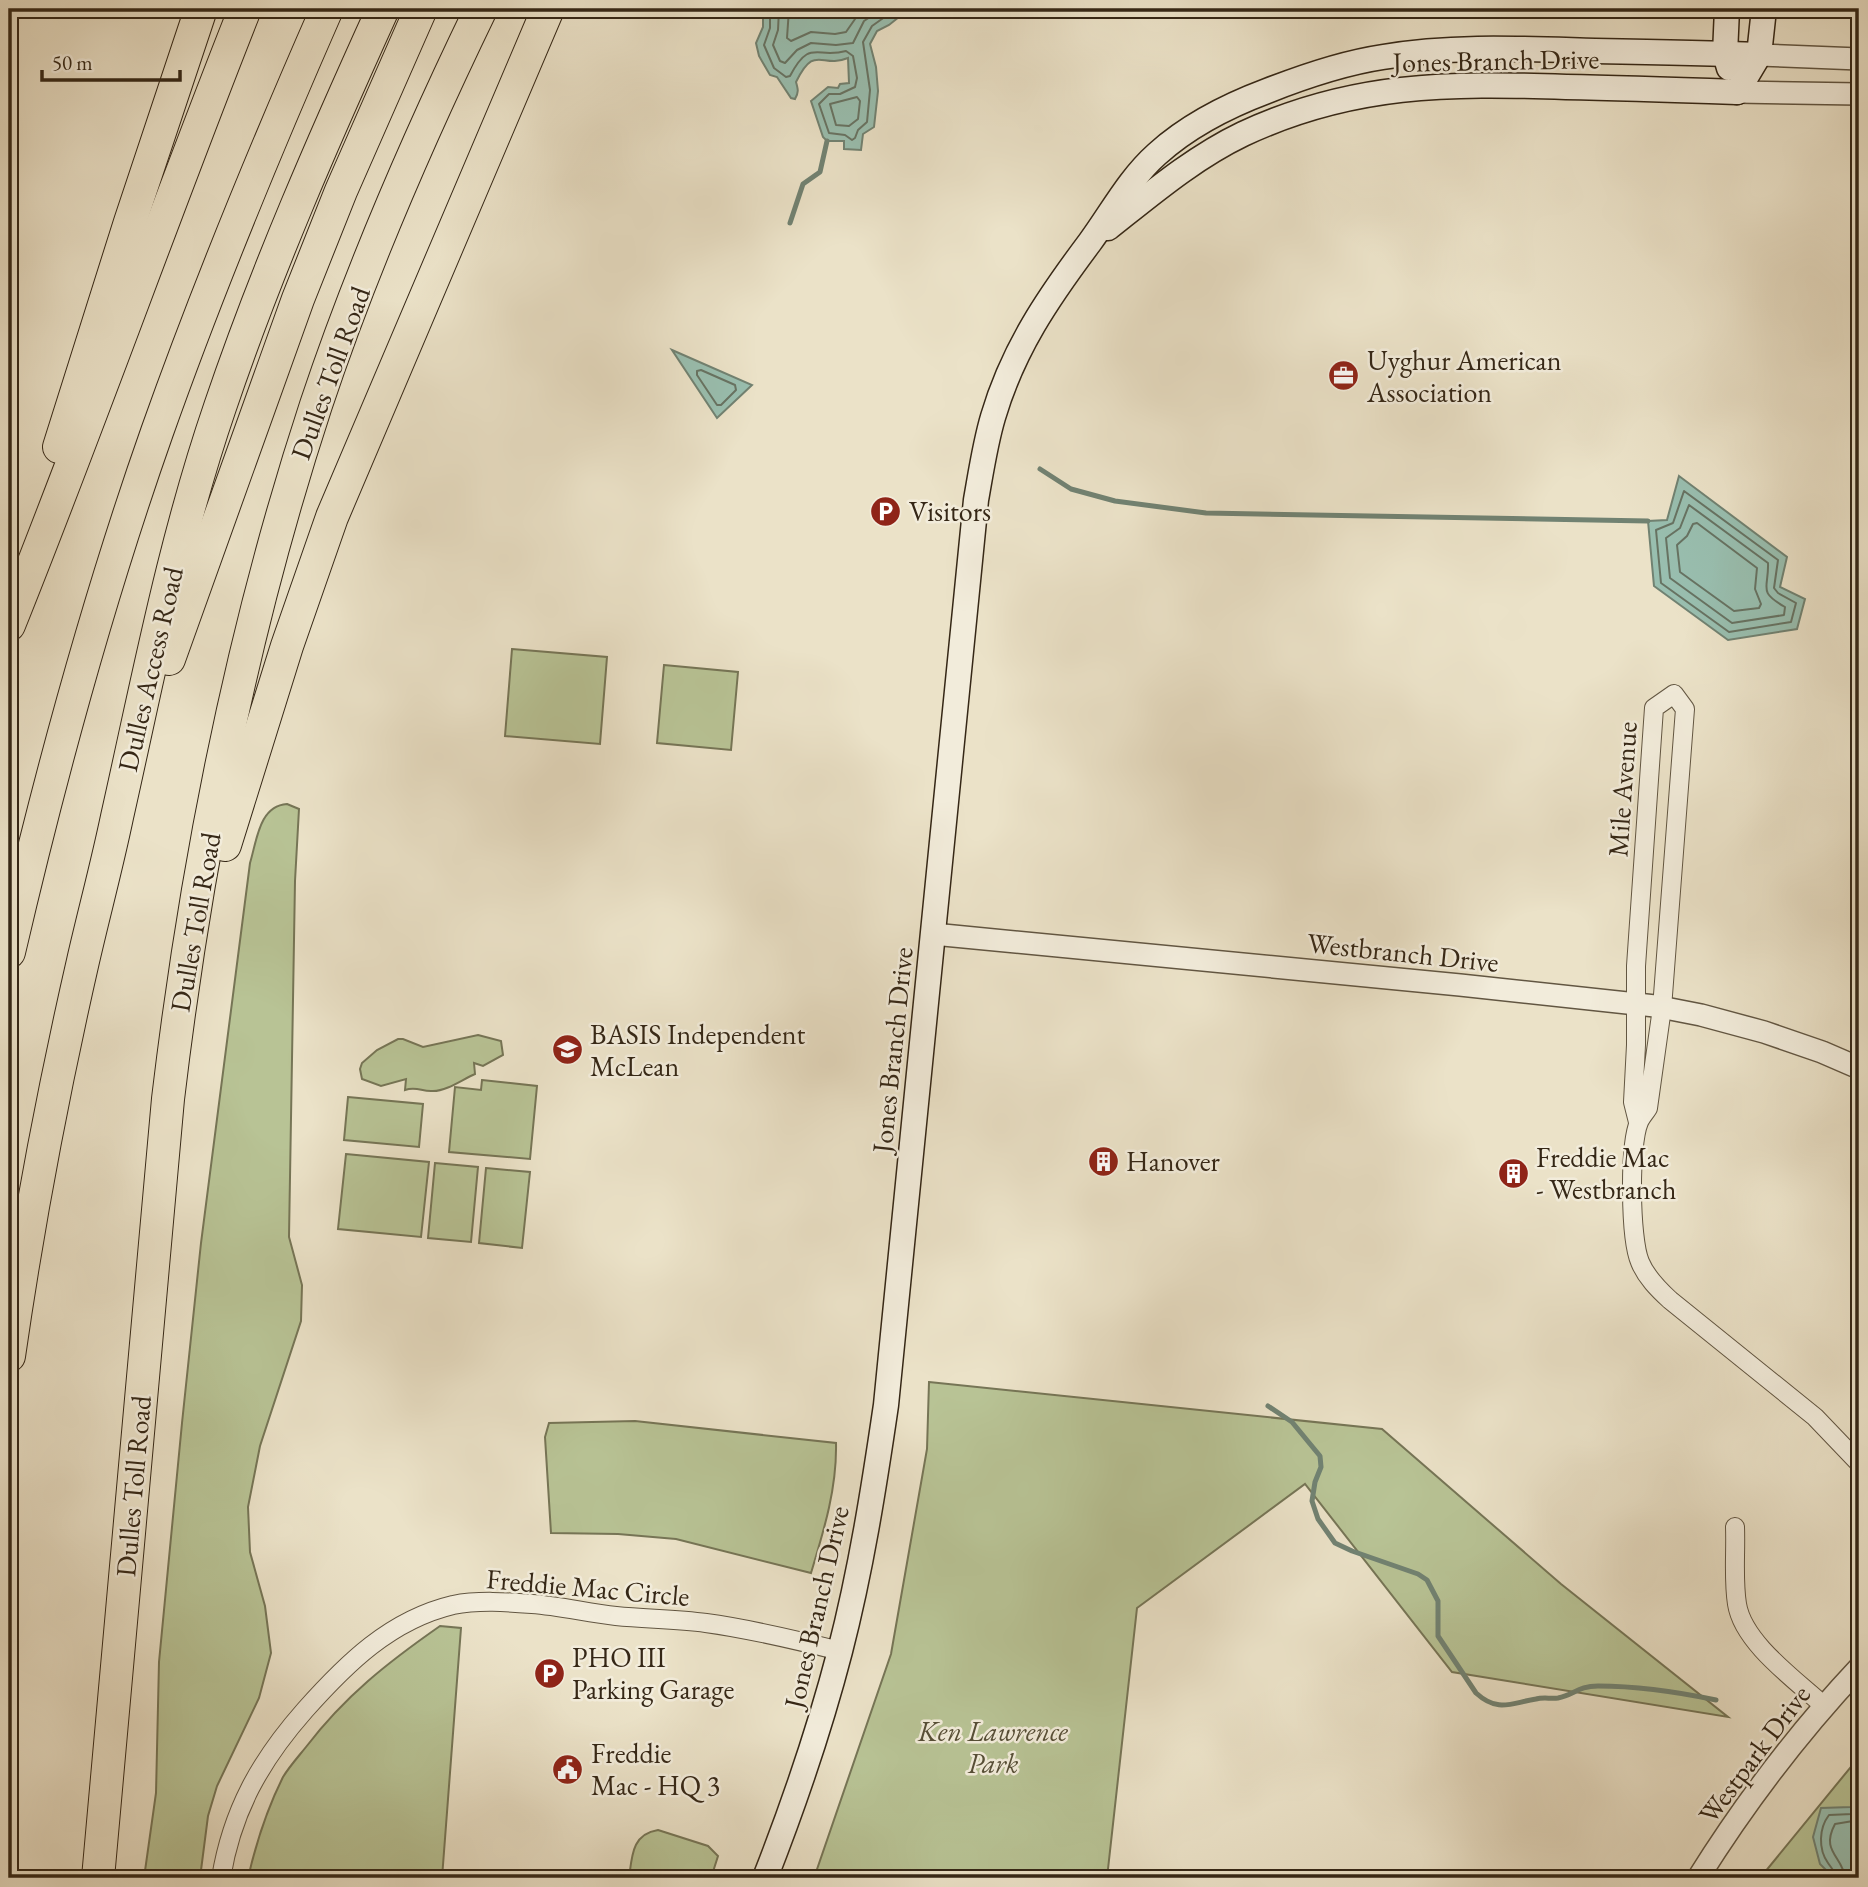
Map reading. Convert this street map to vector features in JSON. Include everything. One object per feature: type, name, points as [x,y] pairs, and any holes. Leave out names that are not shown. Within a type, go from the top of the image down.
[{"type":"highway","points":[[9,611],[90,346],[201,9]]},
{"type":"highway","points":[[9,625],[77,455],[189,151],[245,9]]},
{"type":"highway","name":"Dulles Access Road","points":[[9,952],[65,723],[156,434],[211,285],[327,9]]},
{"type":"highway","name":"Dulles Access Road","points":[[9,1356],[47,1127],[187,508],[251,316],[334,117],[383,9]]},
{"type":"highway","points":[[117,820],[178,631],[298,299],[346,179],[421,9]]},
{"type":"highway","points":[[182,991],[264,717],[332,517],[548,9]]},
{"type":"highway","name":"Dulles Toll Road","points":[[98,1878],[163,1150],[182,991],[235,700],[272,547],[317,401],[365,274],[422,136],[478,16]]},
{"type":"main road","points":[[1727,9],[1725,54],[1737,92]]},
{"type":"main road","points":[[1737,92],[1759,55],[1764,9]]},
{"type":"main road","name":"Jones Branch Drive","points":[[765,1878],[811,1752],[840,1651],[867,1527],[886,1405],[975,500],[992,418],[1028,332],[1066,271],[1091,241],[1135,177],[1180,135],[1242,100],[1339,66],[1385,56],[1466,49],[1759,55]]},
{"type":"main road","name":"Jones Branch Drive","points":[[1091,241],[1168,180],[1231,140],[1285,117],[1347,97],[1403,88],[1454,85],[1737,92]]},
{"type":"street","name":"Jones Branch Drive","points":[[1759,55],[1859,59]]},
{"type":"street","name":"Jones Branch Drive","points":[[1737,92],[1859,94]]},
{"type":"street","name":"Mile Avenue","points":[[1637,1006],[1636,966],[1654,708],[1674,694],[1685,709],[1662,1008]]},
{"type":"street","name":"Westbranch Drive","points":[[933,934],[1460,985],[1662,1008],[1764,1032],[1859,1068]]},
{"type":"street","points":[[1637,1006],[1633,1102],[1639,1122]]},
{"type":"street","points":[[1662,1008],[1647,1108],[1639,1122],[1634,1147],[1634,1236],[1640,1263],[1649,1278],[1670,1300],[1815,1417],[1859,1463]]},
{"type":"street","points":[[1735,1527],[1737,1605],[1741,1619],[1766,1653],[1824,1706]]},
{"type":"street","name":"Freddie Mac Circle","points":[[221,1878],[236,1816],[256,1774],[286,1731],[353,1659],[386,1633],[420,1616],[453,1605],[532,1604],[617,1616],[707,1623],[787,1637],[840,1651]]},
{"type":"street","name":"Westpark Drive","points":[[1698,1878],[1760,1785],[1824,1706],[1859,1668]]},
{"type":"green space","points":[[512,649],[607,657],[600,744],[505,736]]},
{"type":"green space","points":[[664,665],[738,672],[731,750],[657,743]]},
{"type":"green space","points":[[287,804],[299,809],[295,881],[289,1237],[302,1285],[301,1321],[260,1446],[248,1507],[250,1552],[265,1606],[271,1653],[259,1698],[217,1786],[208,1816],[200,1878],[144,1878],[156,1793],[159,1662],[182,1423],[201,1243],[250,863],[265,817],[278,806]]},
{"type":"green space","points":[[478,1035],[501,1041],[503,1055],[483,1066],[474,1063],[475,1074],[444,1089],[405,1090],[406,1079],[381,1086],[362,1079],[362,1063],[377,1050],[398,1039],[423,1047]]},
{"type":"green space","points":[[482,1080],[537,1086],[530,1159],[449,1152],[455,1087],[481,1090]]},
{"type":"green space","points":[[348,1097],[423,1104],[419,1147],[344,1140]]},
{"type":"green space","points":[[346,1154],[429,1162],[421,1237],[338,1229]]},
{"type":"green space","points":[[435,1163],[478,1167],[471,1242],[428,1238]]},
{"type":"green space","points":[[486,1168],[530,1172],[522,1248],[479,1243]]},
{"type":"green space","name":"Ken Lawrence Park","points":[[929,1382],[1382,1429],[1561,1584],[1728,1717],[1452,1672],[1305,1484],[1137,1608],[1107,1878],[814,1878],[891,1654],[927,1449]]},
{"type":"green space","points":[[635,1421],[836,1443],[832,1493],[811,1573],[676,1539],[618,1534],[551,1533],[545,1437],[549,1423]]},
{"type":"green space","points":[[440,1626],[461,1628],[442,1878],[248,1878],[267,1814],[283,1777],[291,1766],[352,1696],[402,1653]]},
{"type":"green space","points":[[1859,1757],[1859,1878],[1760,1878]]},
{"type":"green space","points":[[658,1830],[708,1846],[718,1856],[711,1878],[629,1878],[638,1841],[649,1832]]},
{"type":"water","points":[[763,9],[909,9],[877,31],[870,44],[878,91],[874,127],[863,134],[861,150],[844,149],[844,141],[827,141],[823,137],[811,101],[828,87],[838,88],[840,84],[849,83],[848,58],[839,61],[814,60],[808,63],[796,82],[796,97],[791,98],[777,77],[770,75],[759,56],[756,43],[763,27]]},
{"type":"water","points":[[672,350],[752,385],[717,418]]},
{"type":"water","points":[[1679,476],[1787,557],[1780,587],[1805,599],[1797,629],[1728,640],[1654,586],[1648,521],[1667,520]]},
{"type":"water","points":[[1858,1798],[1859,1878],[1834,1878],[1820,1864],[1813,1837],[1821,1808],[1851,1807]]},
{"type":"waterway","points":[[790,223],[803,184],[820,172],[827,141]]},
{"type":"waterway","points":[[1040,469],[1071,489],[1115,501],[1206,513],[1648,521]]},
{"type":"waterway","points":[[1268,1406],[1292,1422],[1320,1456],[1321,1467],[1312,1501],[1318,1519],[1335,1543],[1418,1574],[1427,1580],[1438,1601],[1438,1636],[1476,1693],[1484,1699],[1505,1705],[1539,1698],[1558,1698],[1586,1687],[1598,1686],[1657,1690],[1716,1700]]},
{"type":"place","name":"Uyghur American Association","points":[[1344,376]]},
{"type":"place","name":"Visitors","points":[[886,511]]},
{"type":"place","name":"BASIS Independent McLean","points":[[567,1050]]},
{"type":"place","name":"Hanover","points":[[1103,1161]]},
{"type":"place","name":"Freddie Mac - Westbranch","points":[[1513,1173]]},
{"type":"place","name":"PHO III Parking Garage","points":[[549,1673]]},
{"type":"place","name":"Freddie Mac - HQ 3","points":[[568,1769]]}]
